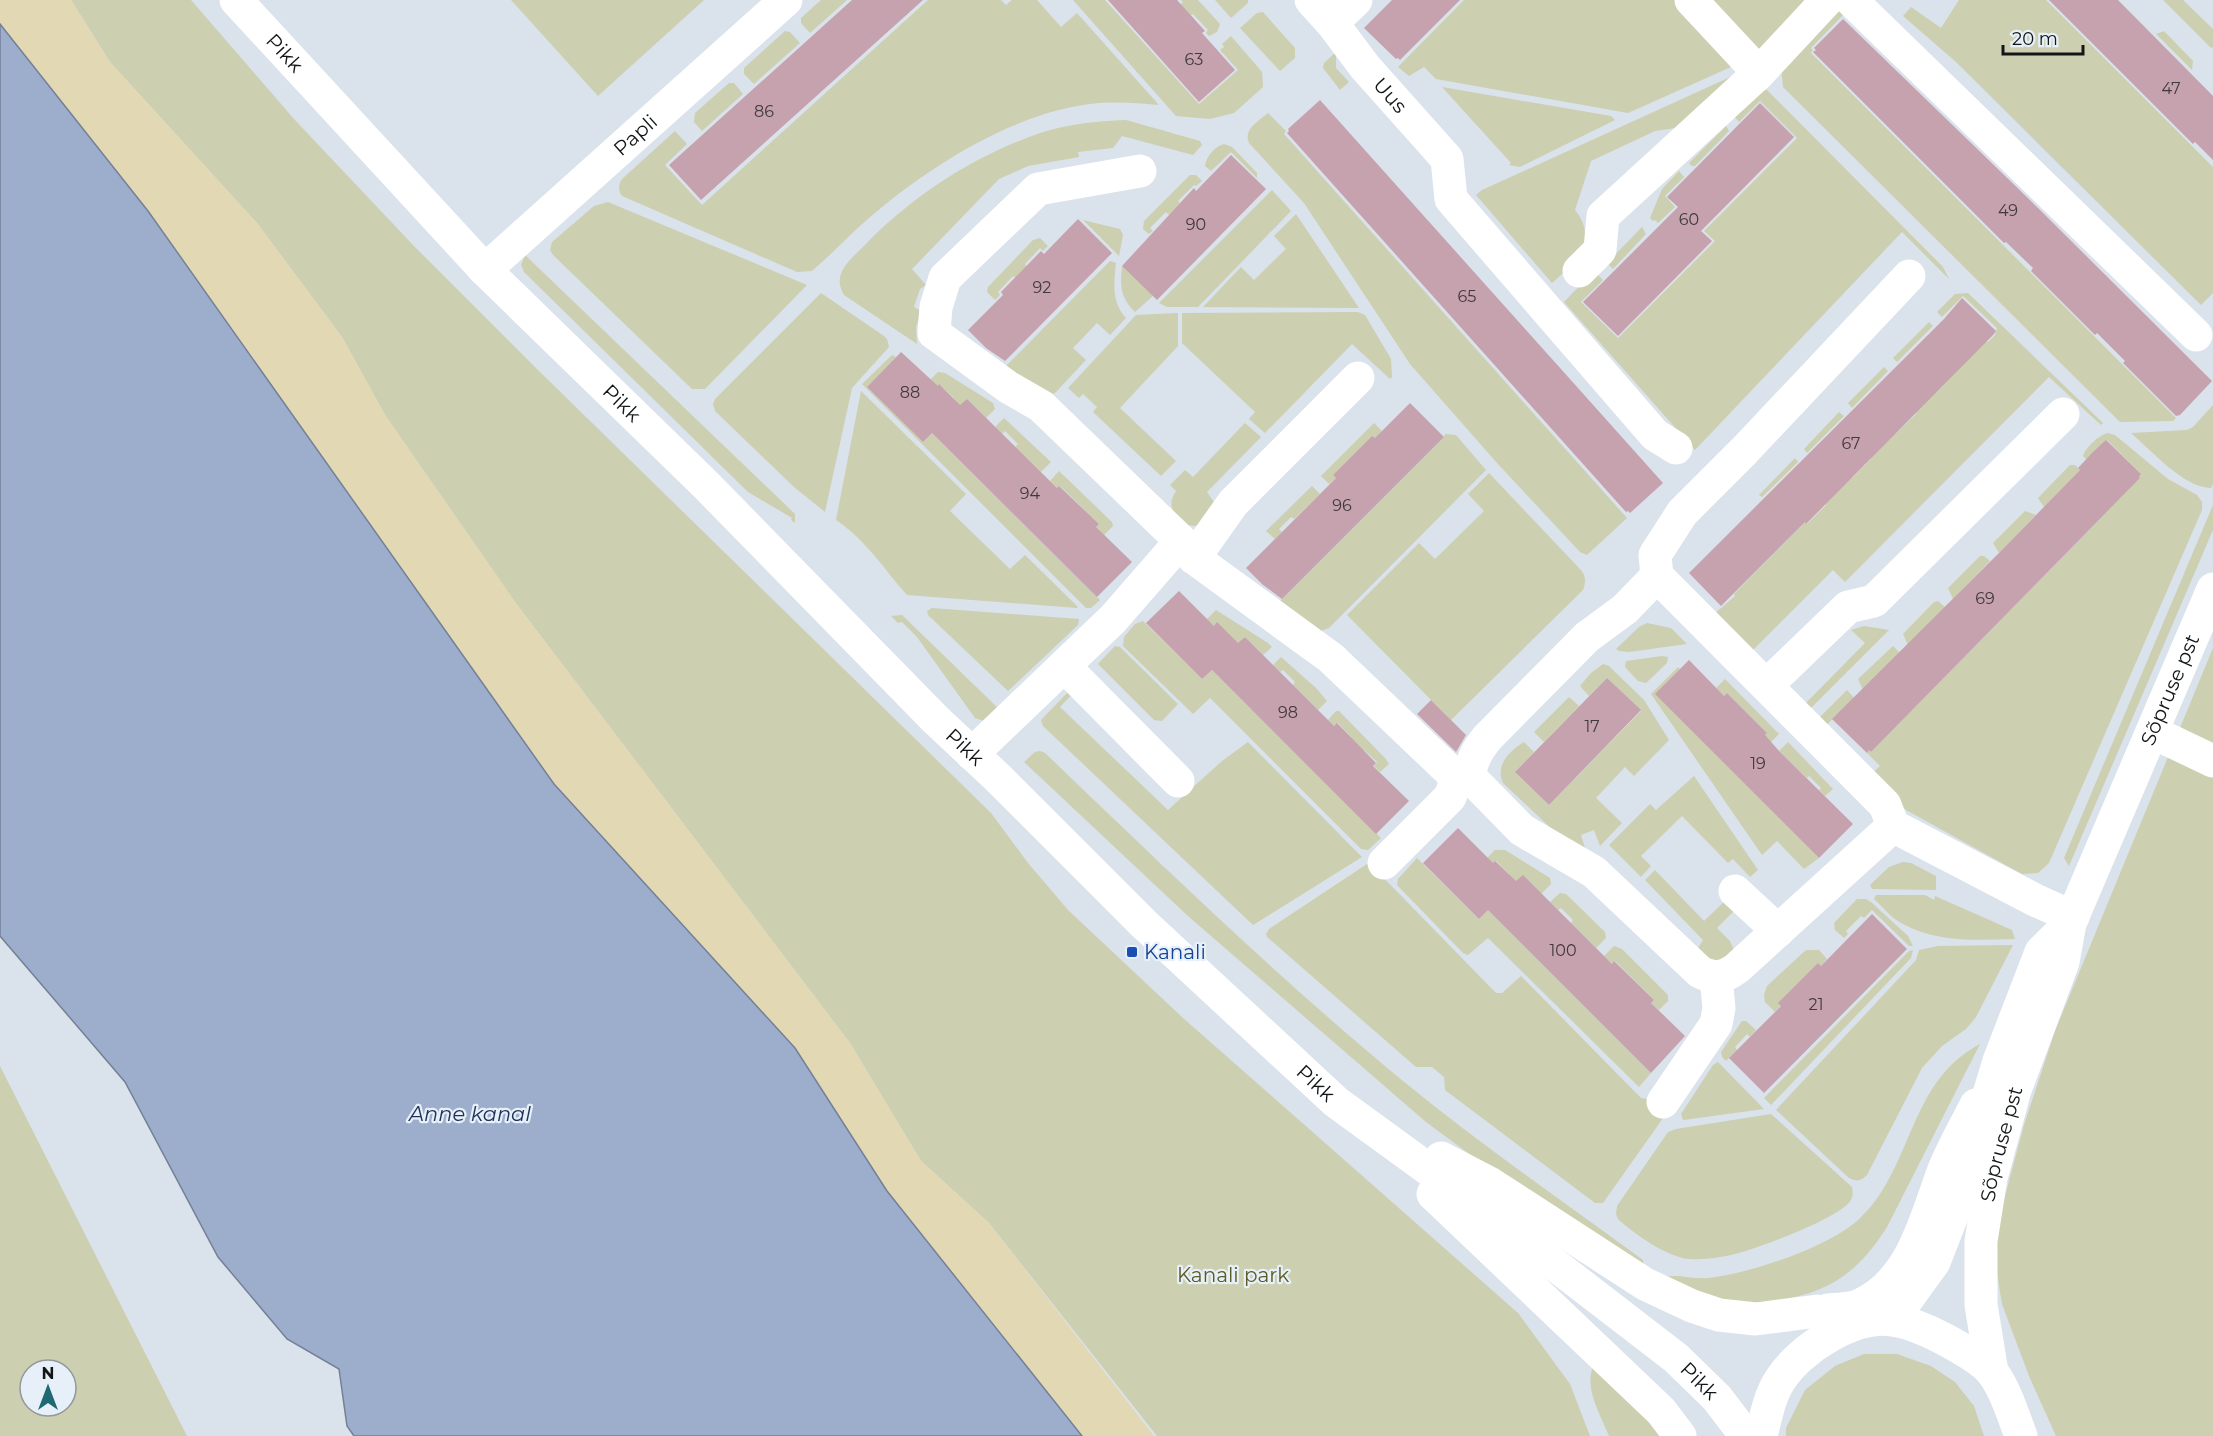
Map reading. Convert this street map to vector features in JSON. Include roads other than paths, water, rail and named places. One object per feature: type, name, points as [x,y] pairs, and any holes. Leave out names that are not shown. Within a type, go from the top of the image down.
[{"type":"street","name":"Pikk","points":[[236,0],[485,270],[706,485],[1144,924],[1336,1102],[1472,1201],[1676,1358],[1718,1398],[1746,1436]]},
{"type":"street","name":"Papli","points":[[485,270],[786,0]]},
{"type":"street","points":[[1322,11],[1356,0]]},
{"type":"street","points":[[1691,0],[1759,73]]},
{"type":"street","points":[[1579,272],[1600,250],[1603,216],[1759,73],[1827,0]]},
{"type":"street","points":[[1851,0],[2196,334]]},
{"type":"street","name":"Uus","points":[[1322,11],[1365,67],[1447,159],[1451,199],[1655,435],[1676,448]]},
{"type":"street","points":[[1140,171],[1038,189],[945,278],[936,307],[934,333],[1008,387],[1041,406],[1187,549],[1331,658],[1522,830],[1594,872],[1700,972],[1716,977],[1730,974],[1893,826]]},
{"type":"street","points":[[1909,276],[1744,451],[1682,513],[1655,555],[1657,576],[1885,805],[1893,826],[2072,920]]},
{"type":"street","points":[[972,754],[1187,549],[1358,378]]},
{"type":"street","points":[[1767,685],[1848,607],[1874,601],[2063,414]]},
{"type":"street","points":[[1384,863],[1450,797],[1488,737],[1587,637],[1625,609],[1657,576]]},
{"type":"street","name":"Sõpruse pst","points":[[1992,1372],[1981,1305],[1982,1241],[1991,1178],[2015,1090],[2063,962],[2072,920],[2213,589]]},
{"type":"street","points":[[1064,666],[1178,781]]},
{"type":"street","points":[[2152,732],[2213,761]]},
{"type":"street","points":[[1736,891],[1778,931]]},
{"type":"street","name":"Sõpruse pst","points":[[1878,1320],[1934,1262],[1952,1216],[1999,1061],[2041,952],[2072,920]]},
{"type":"street","points":[[1663,1102],[1716,1024],[1719,1008],[1716,977]]},
{"type":"street","points":[[1336,1102],[1491,1184],[1645,1284],[1692,1306],[1719,1315],[1756,1319],[1858,1306],[1888,1286],[1911,1255],[1928,1219],[1944,1170],[1999,1061]]},
{"type":"street","points":[[1336,1102],[1661,1411],[1680,1436]]},
{"type":"street","points":[[1818,1311],[1878,1320],[1935,1334],[1959,1347],[1992,1372],[2004,1393],[2021,1436]]},
{"type":"street","points":[[1761,1436],[1769,1403],[1780,1379],[1800,1358],[1827,1337],[1878,1320]]},
{"type":"water","name":"Anne kanal","points":[[0,24],[148,211],[554,784],[795,1048],[887,1191],[1082,1436],[354,1436],[347,1426],[339,1369],[287,1339],[218,1257],[125,1082],[0,936]]},
{"type":"place","name":"Kanali","points":[[1132,952]]},
{"type":"park label","name":"Kanali park","points":[[1233,1275]]}]
